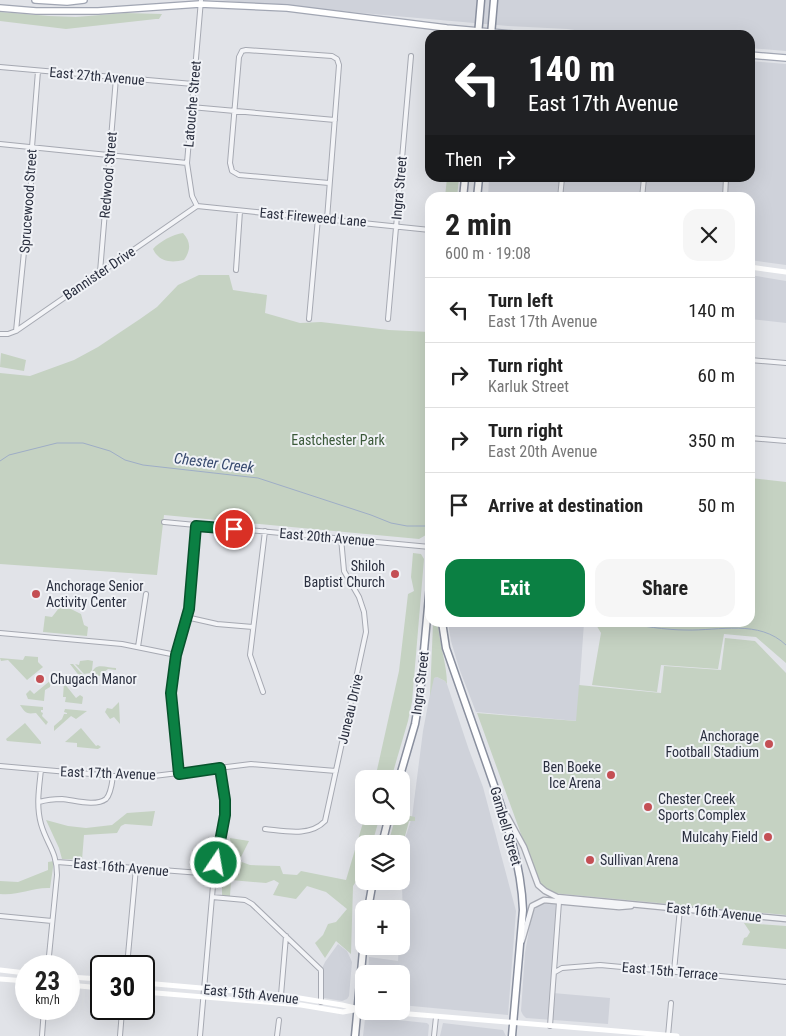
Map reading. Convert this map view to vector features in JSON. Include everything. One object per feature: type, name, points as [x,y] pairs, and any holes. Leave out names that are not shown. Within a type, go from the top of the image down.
[{"type":"highway","points":[[478,30],[482,0]]},
{"type":"highway","points":[[491,30],[494,0]]},
{"type":"highway","name":"Ingra Street","points":[[402,770],[415,724],[420,694],[426,627]]},
{"type":"highway","name":"Gambell Street","points":[[443,627],[446,648],[502,806],[522,892],[523,910],[512,1036]]},
{"type":"highway","points":[[355,1036],[358,1020]]},
{"type":"main road","points":[[35,0],[67,2],[84,0]]},
{"type":"main road","points":[[0,8],[36,11],[98,11],[200,2],[287,8],[455,30]]},
{"type":"main road","points":[[755,55],[786,58]]},
{"type":"main road","points":[[755,268],[786,272]]},
{"type":"main road","points":[[0,970],[15,972]]},
{"type":"main road","points":[[0,979],[15,980]]},
{"type":"main road","name":"East 15th Avenue","points":[[155,984],[281,995],[355,1009]]},
{"type":"main road","name":"East 15th Avenue","points":[[155,993],[301,1006],[343,1012],[355,1011]]},
{"type":"main road","points":[[410,1015],[677,1036]]},
{"type":"street","name":"Latouche Street","points":[[197,206],[192,196],[187,162],[200,2]]},
{"type":"street","points":[[327,218],[339,65],[337,59],[332,56],[242,51],[239,57],[233,111],[230,163],[232,170],[239,175],[329,183]]},
{"type":"street","name":"Ingra Street","points":[[388,319],[411,56]]},
{"type":"street","name":"East 27th Avenue","points":[[0,67],[193,84]]},
{"type":"street","name":"Sprucewood Street","points":[[16,331],[34,153],[32,147],[38,71]]},
{"type":"street","name":"Redwood Street","points":[[100,272],[116,78]]},
{"type":"street","points":[[191,107],[335,120]]},
{"type":"street","points":[[0,144],[187,162]]},
{"type":"street","name":"East Fireweed Lane","points":[[197,206],[425,229]]},
{"type":"street","name":"Bannister Drive","points":[[0,334],[16,331],[197,206]]},
{"type":"street","points":[[236,270],[240,211]]},
{"type":"street","points":[[309,319],[318,218]]},
{"type":"street","points":[[755,360],[786,363]]},
{"type":"street","points":[[755,438],[786,441]]},
{"type":"street","name":"East 20th Avenue","points":[[164,522],[425,546]]},
{"type":"street","points":[[179,774],[171,693],[176,655],[189,609],[196,526]]},
{"type":"street","points":[[262,692],[250,654],[265,531]]},
{"type":"street","name":"Juneau Drive","points":[[265,830],[307,832],[318,828],[325,821],[366,632],[364,612],[359,597],[344,571],[341,538]]},
{"type":"street","points":[[138,647],[146,594]]},
{"type":"street","points":[[186,617],[213,623],[253,627]]},
{"type":"street","points":[[0,633],[138,647],[176,655]]},
{"type":"street","name":"East 17th Avenue","points":[[0,766],[113,776],[179,774],[251,764],[336,771]]},
{"type":"street","points":[[200,1036],[214,874],[225,815],[225,800],[220,768]]},
{"type":"street","points":[[41,770],[38,802],[41,826],[57,862],[49,955]]},
{"type":"street","points":[[38,802],[62,799],[100,802],[106,799],[110,793],[113,776]]},
{"type":"street","name":"East 16th Avenue","points":[[502,806],[524,846],[538,885],[557,897],[786,919]]},
{"type":"street","name":"East 16th Avenue","points":[[57,862],[214,874]]},
{"type":"street","points":[[128,955],[136,868]]},
{"type":"street","points":[[212,897],[245,900],[252,904],[286,936],[321,970],[321,1002]]},
{"type":"street","name":"East 16th Avenue","points":[[519,949],[532,906],[544,900],[619,907],[642,905]]},
{"type":"street","points":[[550,1026],[559,902]]},
{"type":"street","points":[[674,971],[680,909]]},
{"type":"street","points":[[0,916],[52,921]]},
{"type":"street","points":[[281,995],[286,936]]},
{"type":"street","name":"East 15th Terrace","points":[[555,972],[562,968],[593,965],[786,982]]},
{"type":"street","points":[[668,1036],[671,1003]]},
{"type":"street","points":[[434,1036],[436,1017]]},
{"type":"street","points":[[42,1036],[43,1020]]},
{"type":"street","points":[[120,1036],[121,1020]]},
{"type":"street","points":[[277,1036],[279,1020]]},
{"type":"street","points":[[590,1036],[591,1029]]},
{"type":"shaded area","points":[[216,0],[786,0],[786,51],[755,48],[755,30],[574,30],[508,26]]},
{"type":"shaded area","points":[[755,61],[786,64],[786,265],[755,261],[755,192],[488,192],[489,182],[755,182]]},
{"type":"shaded area","points":[[755,276],[786,281],[786,323],[755,320]]},
{"type":"shaded area","points":[[449,627],[584,627],[577,721],[476,712],[451,641]]},
{"type":"shaded area","points":[[437,677],[447,684],[483,787],[516,911],[508,1015],[410,1006],[410,965],[369,965],[369,957],[398,961],[398,955],[410,955],[410,900],[402,900],[402,890],[410,890],[410,835],[406,835],[412,817],[423,731],[433,678]]},
{"type":"shaded area","points":[[540,903],[558,905],[553,993],[610,998],[608,1024],[526,1018],[523,1015],[521,1011],[525,953],[532,913]]},
{"type":"shaded area","points":[[338,944],[347,951],[352,962],[349,996],[342,1001],[318,997],[319,975],[325,962]]},
{"type":"shaded area","points":[[365,1020],[398,1020],[427,1023],[429,1025],[428,1036],[363,1036]]},
{"type":"shaded area","points":[[443,1023],[503,1030],[506,1036],[440,1036]]},
{"type":"green space","points":[[0,12],[76,17],[126,13],[162,14],[159,19],[66,29],[0,21]]},
{"type":"green space","points":[[447,182],[459,182],[458,192],[446,192]]},
{"type":"green space","points":[[183,233],[188,240],[189,246],[184,260],[162,259],[153,249],[171,237]]},
{"type":"green space","name":"Eastchester Park","points":[[199,275],[229,275],[233,290],[267,295],[265,313],[300,323],[321,322],[389,330],[425,332],[425,536],[419,539],[164,515],[157,575],[0,564],[0,373],[30,376],[74,360],[98,347],[157,307],[178,285]]},
{"type":"green space","points":[[1,353],[26,360],[24,371],[0,367]]},
{"type":"green space","points":[[755,479],[786,482],[786,663],[756,637],[724,634],[718,669],[661,665],[657,692],[592,685],[601,633],[597,627],[755,627]]},
{"type":"green space","points":[[413,553],[421,554],[424,559],[412,702],[394,770],[377,770],[399,671],[408,594],[414,591],[411,577]]},
{"type":"green space","points":[[59,608],[71,609],[81,614],[84,625],[88,627],[87,636],[43,632],[45,616],[52,617]]},
{"type":"green space","points":[[433,627],[439,627],[447,684],[437,677],[434,678],[430,696]]},
{"type":"green space","name":"Chester Creek Sports Complex","points":[[725,638],[755,641],[786,673],[786,915],[542,892],[477,713],[576,721],[579,685],[661,693],[664,666],[721,670]]},
{"type":"green space","points":[[25,656],[38,657],[38,662],[43,667],[27,680],[8,660],[1,661],[0,658],[23,660]]},
{"type":"green space","points":[[80,661],[93,661],[92,670],[90,673],[84,674],[75,664],[79,665]]},
{"type":"green space","points":[[70,664],[73,664],[86,676],[99,666],[116,668],[116,670],[108,669],[87,686]]},
{"type":"green space","points":[[51,680],[50,687],[45,690],[44,701],[28,699],[26,694],[30,690],[34,694]]},
{"type":"green space","points":[[64,683],[76,698],[80,695],[83,697],[82,704],[65,702],[66,697],[63,697]]},
{"type":"green space","points":[[119,702],[120,724],[114,717],[110,719],[105,712],[107,708],[112,709]]},
{"type":"green space","points":[[20,705],[43,707],[41,712],[48,722],[46,725],[36,713],[27,713]]},
{"type":"green space","points":[[65,709],[87,711],[76,719],[71,716],[54,731],[54,726],[62,719],[64,714],[67,714],[64,712]]},
{"type":"green space","points":[[25,723],[41,744],[7,741],[6,739]]},
{"type":"green space","points":[[81,728],[96,746],[101,747],[98,749],[77,747],[77,743],[65,742]]},
{"type":"green space","points":[[155,811],[152,826],[125,824],[121,826],[117,833],[84,835],[82,860],[62,859],[46,820],[68,826],[86,828],[112,825],[127,813]]},
{"type":"green space","points":[[410,816],[415,817],[415,821],[410,821]]},
{"type":"green space","points":[[362,825],[377,825],[375,835],[359,835]]},
{"type":"green space","points":[[393,825],[408,825],[405,835],[391,835]]},
{"type":"green space","points":[[230,838],[249,841],[239,861],[250,865],[280,866],[283,874],[297,875],[301,871],[346,880],[355,850],[351,954],[336,941],[325,958],[315,943],[323,935],[328,924],[336,922],[347,909],[326,892],[307,886],[296,899],[273,895],[279,883],[274,880],[266,883],[231,880],[230,896],[222,896],[222,875],[231,847]]},
{"type":"green space","points":[[54,861],[50,888],[13,894],[0,894],[0,881],[18,882],[48,870],[48,862]]},
{"type":"green space","points":[[744,923],[786,926],[786,949],[742,945],[744,938],[750,932]]},
{"type":"waterway","name":"Chester Creek","points":[[0,461],[9,455],[57,443],[83,443],[110,451],[125,460],[143,465],[258,478],[391,523],[407,526],[425,526]]},
{"type":"waterway","name":"Chester Creek","points":[[648,627],[678,630],[751,629],[775,637],[786,645]]},
{"type":"place","name":"Shiloh Baptist Church","points":[[395,574]]},
{"type":"place","name":"Anchorage Senior Activity Center","points":[[36,594]]},
{"type":"place","name":"Chugach Manor","points":[[40,679]]},
{"type":"place","name":"Anchorage Football Stadium","points":[[769,744]]},
{"type":"place","name":"Ben Boeke Ice Arena","points":[[611,775]]},
{"type":"place","name":"Chester Creek Sports Complex","points":[[648,807]]},
{"type":"place","name":"Mulcahy Field","points":[[768,837]]},
{"type":"place","name":"Sullivan Arena","points":[[590,860]]},
{"type":"route","points":[[216,863],[225,815],[225,800],[220,768],[179,774],[171,693],[176,655],[189,609],[196,526],[234,529]]}]
